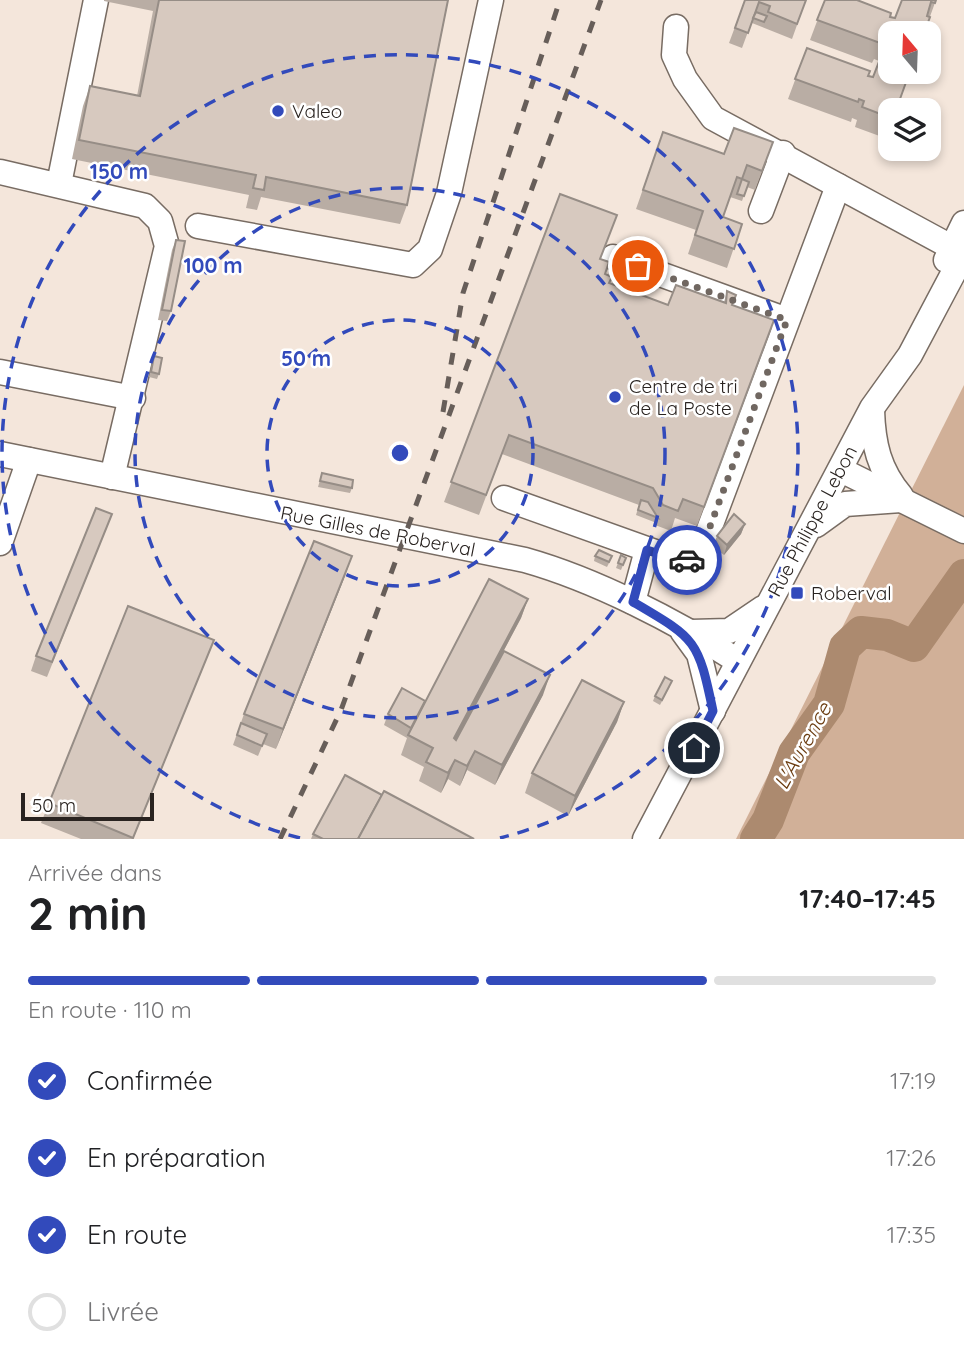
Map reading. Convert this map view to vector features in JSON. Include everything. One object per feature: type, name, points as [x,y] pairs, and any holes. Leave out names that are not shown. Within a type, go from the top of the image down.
[{"type":"street","points":[[59,184],[96,0]]},
{"type":"street","points":[[198,226],[413,265],[430,249],[449,193],[491,0]]},
{"type":"street","points":[[676,27],[674,55],[685,79],[713,118],[783,153],[838,186],[960,251]]},
{"type":"street","points":[[761,211],[783,153]]},
{"type":"street","points":[[0,172],[145,205],[160,221],[167,246],[133,398],[111,477]]},
{"type":"street","points":[[503,498],[683,562],[699,556],[838,186]]},
{"type":"street","name":"Rue Philippe Lebon","points":[[645,839],[766,606],[808,533],[872,408],[889,382],[899,346],[960,251],[964,223]]},
{"type":"street","points":[[613,257],[787,320]]},
{"type":"street","points":[[0,372],[133,398]]},
{"type":"street","points":[[872,408],[877,457],[887,480],[903,499]]},
{"type":"street","name":"Rue Gilles de Roberval","points":[[0,454],[555,568],[633,602],[738,661]]},
{"type":"street","points":[[0,543],[29,460]]},
{"type":"street","points":[[841,470],[964,531]]},
{"type":"street","points":[[808,533],[832,511],[845,504],[903,499]]},
{"type":"street","points":[[633,602],[647,550]]},
{"type":"street","points":[[683,631],[729,631],[766,606]]},
{"type":"street","points":[[683,631],[699,654],[713,711]]},
{"type":"shaded area","points":[[964,385],[964,839],[736,839]]},
{"type":"building","name":"Valeo","points":[[159,0],[448,0],[407,205],[266,177],[264,190],[253,188],[256,175],[79,140],[90,86],[140,96]]},
{"type":"building","points":[[745,0],[806,0],[797,24],[768,12],[770,6],[759,2],[748,33],[735,28]]},
{"type":"building","points":[[825,0],[857,0],[891,13],[890,17],[895,18],[902,0],[936,0],[935,3],[931,2],[927,16],[930,17],[928,21],[878,21],[878,42],[817,20]]},
{"type":"building","points":[[756,12],[767,16],[764,22],[753,18]]},
{"type":"building","points":[[807,48],[870,71],[868,76],[873,77],[878,64],[878,84],[905,84],[900,98],[878,98],[878,113],[862,107],[864,101],[859,99],[858,102],[795,79]]},
{"type":"building","points":[[734,128],[773,142],[762,171],[747,165],[742,179],[737,177],[723,217],[742,224],[734,249],[695,235],[703,211],[643,190],[663,132],[724,154]]},
{"type":"building","points":[[742,179],[749,182],[744,196],[737,194]]},
{"type":"building","name":"Centre de tri de La Poste","points":[[560,194],[617,215],[600,259],[609,262],[605,274],[612,277],[609,283],[668,305],[676,285],[726,303],[727,291],[736,295],[732,305],[774,320],[704,507],[683,499],[678,511],[663,505],[653,488],[509,435],[486,495],[451,482]]},
{"type":"building","points":[[176,240],[185,241],[171,311],[162,310]]},
{"type":"building","points":[[154,356],[162,358],[159,374],[151,372]]},
{"type":"building","points":[[322,473],[353,480],[352,488],[320,481]]},
{"type":"building","points":[[641,500],[648,502],[658,518],[638,510]]},
{"type":"building","points":[[96,508],[112,514],[52,662],[36,656]]},
{"type":"building","points":[[734,514],[745,524],[727,545],[717,536]]},
{"type":"building","points":[[314,541],[352,556],[283,729],[244,714]]},
{"type":"building","points":[[599,550],[612,556],[609,562],[595,556]]},
{"type":"building","points":[[621,555],[626,558],[623,565],[618,563]]},
{"type":"building","points":[[489,579],[528,599],[454,738],[456,740],[504,651],[550,675],[502,765],[475,751],[467,766],[455,760],[448,773],[426,762],[433,748],[408,735]]},
{"type":"building","points":[[128,606],[214,640],[133,838],[49,803]]},
{"type":"building","points":[[665,677],[672,681],[662,700],[655,696]]},
{"type":"building","points":[[582,680],[624,702],[575,796],[532,773]]},
{"type":"building","points":[[402,688],[425,701],[411,728],[388,714]]},
{"type":"building","points":[[241,723],[267,734],[262,746],[237,735]]},
{"type":"building","points":[[345,775],[382,795],[358,839],[323,839],[313,834]]},
{"type":"building","points":[[384,791],[474,839],[358,839]]},
{"type":"waterway","name":"L'Aurence","points":[[756,839],[768,820],[794,753],[829,704],[845,647],[861,632],[887,635],[914,646],[964,575]]},
{"type":"railway","points":[[443,412],[463,293],[560,0]]},
{"type":"railway","points":[[280,839],[341,710],[601,0]]},
{"type":"way so far","points":[[638,266],[787,320],[699,556],[687,560]]},
{"type":"place","name":"Valeo","points":[[278,111]]},
{"type":"place","name":"Centre de tri de La Poste","points":[[615,397]]},
{"type":"place","name":"Roberval","points":[[797,593]]},
{"type":"route","points":[[687,560],[683,562],[647,550],[633,602],[683,631],[699,654],[713,711],[694,748]]}]
